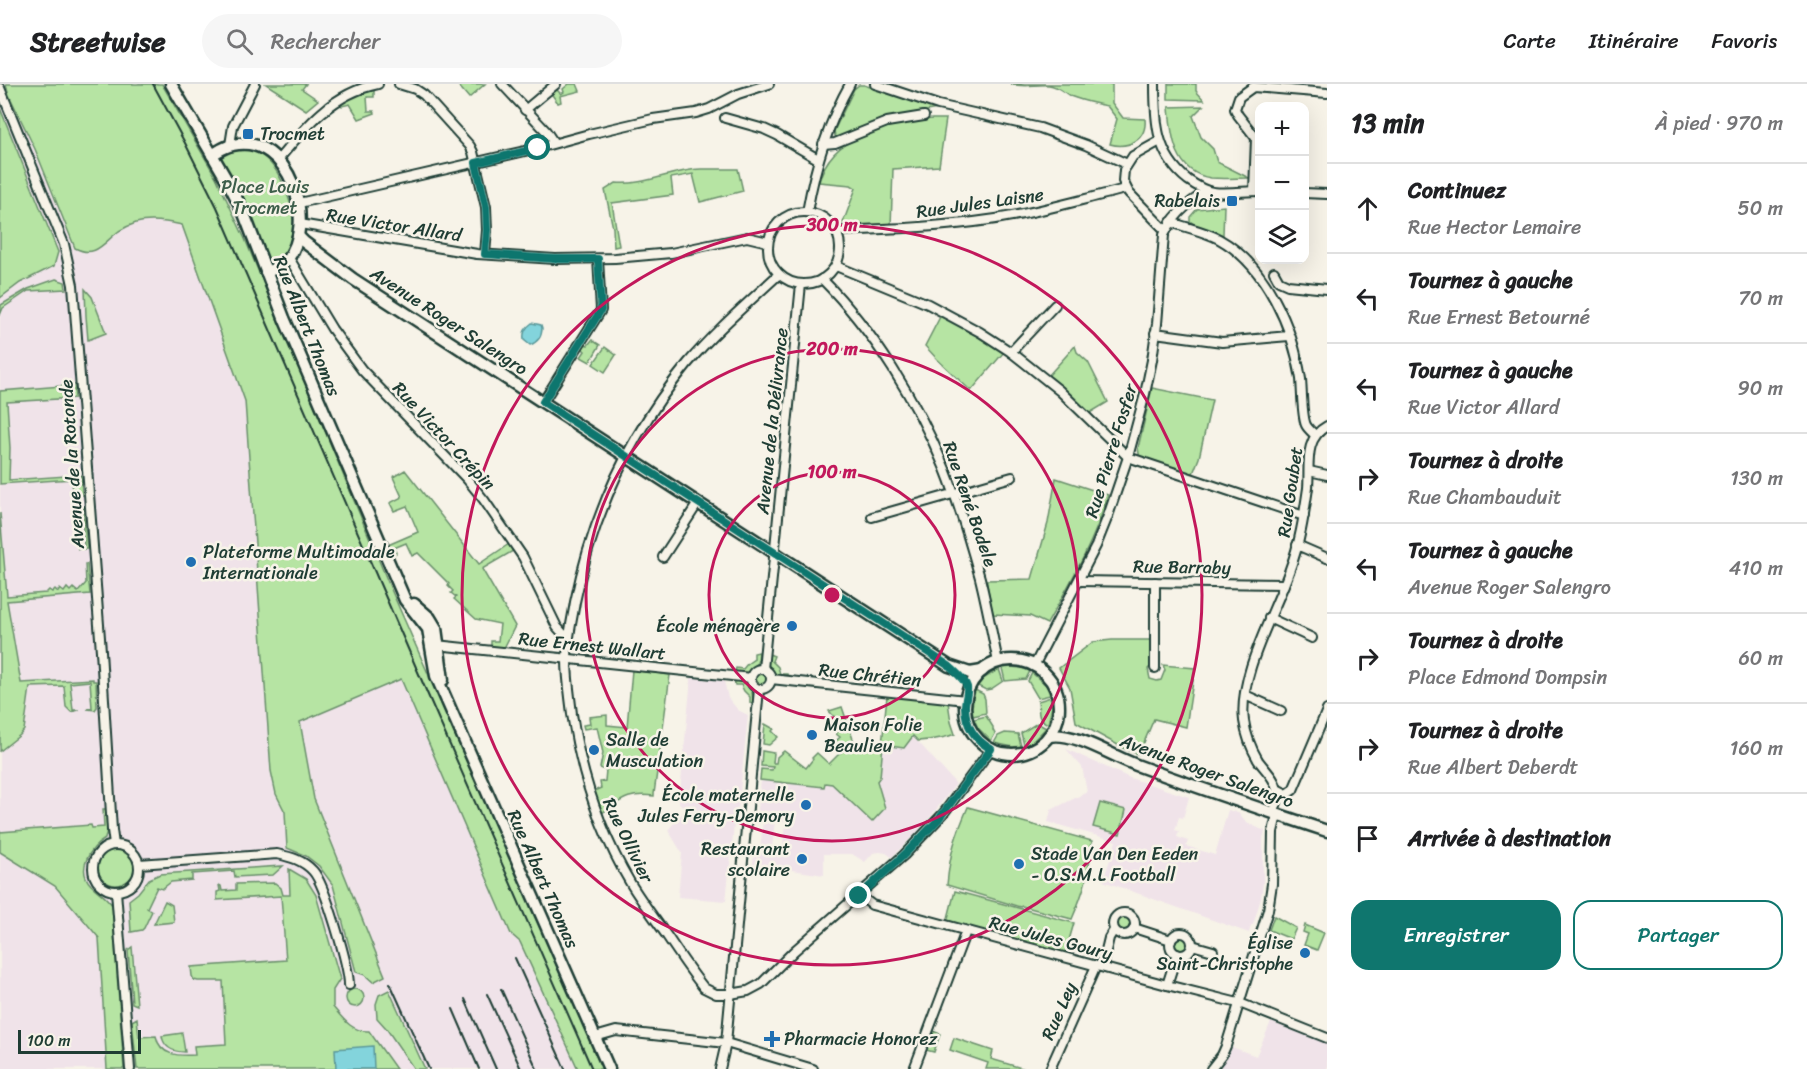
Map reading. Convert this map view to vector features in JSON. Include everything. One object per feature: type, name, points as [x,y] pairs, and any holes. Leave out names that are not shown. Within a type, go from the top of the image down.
[{"type":"street","name":"Rue Albert Thomas","points":[[171,84],[243,211],[284,318],[408,605],[428,629],[435,645],[434,672],[609,1069]]},
{"type":"street","points":[[230,145],[233,126],[255,84]]},
{"type":"street","points":[[278,160],[324,109],[354,92],[378,84]]},
{"type":"street","points":[[399,84],[415,89],[428,99],[470,146],[486,207],[485,254]]},
{"type":"street","points":[[502,84],[546,131],[554,143]]},
{"type":"street","points":[[525,110],[556,84]]},
{"type":"street","points":[[298,203],[476,163],[653,119],[696,113],[710,109],[743,88],[769,84]]},
{"type":"street","points":[[807,212],[823,144],[837,108],[850,84]]},
{"type":"street","points":[[875,84],[938,105],[1040,128],[1086,145],[1127,165]]},
{"type":"street","points":[[904,94],[908,84]]},
{"type":"street","points":[[1155,84],[1155,112],[1160,141],[1176,170],[1208,191],[1220,193],[1255,191]]},
{"type":"street","points":[[1256,156],[1256,138],[1236,112],[1239,97],[1253,87],[1327,93]]},
{"type":"street","name":"Avenue de la Rotonde","points":[[1,89],[64,244],[73,285],[114,845]]},
{"type":"street","points":[[823,144],[835,143],[887,122],[924,116]]},
{"type":"street","points":[[725,118],[764,129],[818,159]]},
{"type":"street","points":[[1160,141],[1136,154],[1127,165],[1123,176],[1126,189],[1166,231]]},
{"type":"street","points":[[212,155],[230,145],[245,144],[259,147],[278,160],[287,172],[298,203],[299,230],[291,254],[282,265],[267,273]]},
{"type":"street","name":"Rue Jules Laisne","points":[[836,231],[914,228],[984,221],[1045,210],[1126,189]]},
{"type":"street","name":"Rue Pierre Fosfer","points":[[1034,666],[1078,581],[1108,516],[1128,457],[1145,394],[1155,333],[1163,239],[1171,222],[1184,207],[1208,191]]},
{"type":"street","points":[[1309,193],[1327,194]]},
{"type":"street","points":[[807,212],[821,216],[836,231],[840,246],[839,259],[830,274],[816,282],[801,284],[786,279],[779,274],[770,260],[768,242],[778,223],[786,217],[807,212]]},
{"type":"street","name":"Rue Goubet","points":[[1171,222],[1216,237],[1230,246],[1242,256],[1267,285],[1289,336],[1300,375],[1305,424],[1315,435],[1310,447],[1304,516],[1291,568],[1269,618],[1245,695],[1244,724],[1250,743],[1277,789]]},
{"type":"street","name":"Rue Victor Allard","points":[[299,230],[485,254],[555,259],[598,259],[671,253],[747,237],[768,242]]},
{"type":"street","name":"Avenue Roger Salengro","points":[[299,230],[304,242],[353,279]]},
{"type":"street","name":"Avenue Roger Salengro","points":[[291,254],[296,249],[304,251],[353,279],[949,666],[964,680],[967,686],[967,697]]},
{"type":"street","name":"Rue Victor Crépin","points":[[291,254],[332,329],[365,374],[468,479],[484,500],[523,557],[557,627],[568,639]]},
{"type":"street","points":[[543,402],[601,310],[598,259]]},
{"type":"street","points":[[836,266],[903,292],[934,307],[1011,352],[1060,390],[1128,457],[1304,516]]},
{"type":"street","points":[[1274,272],[1279,281],[1288,285],[1327,289]]},
{"type":"street","name":"Rue Ollivier","points":[[730,994],[711,992],[701,984],[647,907],[618,859],[598,815],[584,774],[567,677],[568,639],[581,575],[594,530],[626,456],[664,396],[690,361],[726,322],[779,274]]},
{"type":"street","name":"Rue René Bodele","points":[[822,279],[864,329],[902,385],[933,441],[954,494],[980,578],[998,662]]},
{"type":"street","name":"Avenue de la Délivrance","points":[[763,669],[801,284]]},
{"type":"street","points":[[1011,352],[1055,305]]},
{"type":"street","points":[[1155,333],[1228,342],[1289,336]]},
{"type":"street","points":[[1315,435],[1327,426]]},
{"type":"street","points":[[1309,471],[1327,475]]},
{"type":"street","points":[[872,517],[1012,477]]},
{"type":"street","points":[[663,557],[698,503]]},
{"type":"street","points":[[1297,545],[1327,558]]},
{"type":"street","name":"Rue Barraby","points":[[1078,581],[1284,584]]},
{"type":"street","points":[[1155,582],[1155,668]]},
{"type":"street","points":[[1269,618],[1312,638]]},
{"type":"street","name":"Rue Ernest Wallart","points":[[435,645],[751,678]]},
{"type":"street","points":[[1017,660],[1034,666],[1047,676],[1054,687],[1059,704],[1058,716],[1049,736],[1038,746],[1025,752],[1007,753],[991,749],[971,730],[966,718],[967,697],[973,681],[982,671],[998,662],[1017,660]]},
{"type":"street","name":"Avenue Roger Salengro","points":[[949,666],[970,674],[982,671]]},
{"type":"street","points":[[763,669],[768,671],[771,680],[768,686],[759,689],[754,686],[751,678],[753,672],[763,669]]},
{"type":"street","name":"Rue Chrétien","points":[[771,680],[967,697]]},
{"type":"street","points":[[720,1069],[726,1043],[759,689]]},
{"type":"street","points":[[1245,695],[1281,711]]},
{"type":"street","points":[[1211,1069],[1224,1051],[1268,910],[1272,884],[1277,789],[1287,794],[1293,790],[1327,710]]},
{"type":"street","name":"Avenue Roger Salengro","points":[[1058,716],[1063,726],[1078,739]]},
{"type":"street","name":"Avenue Roger Salengro","points":[[1049,736],[1059,735],[1078,739],[1140,767],[1327,831]]},
{"type":"street","points":[[730,994],[757,987],[794,951],[904,855],[938,820],[991,749]]},
{"type":"street","points":[[114,845],[121,845],[132,851],[139,864],[135,882],[126,889],[116,891],[106,889],[94,876],[95,857],[105,848],[114,845]]},
{"type":"street","points":[[139,864],[277,854],[295,858],[312,869],[320,879],[332,914],[349,985]]},
{"type":"street","points":[[116,891],[130,1069]]},
{"type":"street","name":"Rue Jules Goury","points":[[859,896],[872,905],[1239,1003],[1327,1038]]},
{"type":"street","points":[[1122,913],[1128,914],[1135,922],[1134,928],[1125,935],[1119,934],[1112,925],[1113,919],[1122,913]]},
{"type":"street","points":[[1134,928],[1171,940]]},
{"type":"street","name":"Rue Ley","points":[[1050,1069],[1114,930]]},
{"type":"street","points":[[914,1069],[966,931]]},
{"type":"street","points":[[1182,933],[1190,937],[1192,945],[1187,953],[1177,954],[1171,948],[1171,940],[1176,934],[1182,933]]},
{"type":"street","points":[[1192,945],[1214,951]]},
{"type":"street","points":[[1167,985],[1177,954]]},
{"type":"street","points":[[595,1037],[616,1031],[726,1043],[813,1069]]},
{"type":"shaded area","points":[[0,84],[162,84],[216,177],[245,239],[390,587],[602,1069],[0,1069]]},
{"type":"shaded area","points":[[691,678],[724,681],[728,698],[738,710],[748,715],[726,901],[678,897],[682,853],[668,830],[686,809],[679,803]]},
{"type":"shaded area","name":"École maternelle Jules Ferry-Demory","points":[[913,736],[956,784],[924,825],[892,857],[886,853],[873,853],[865,862],[852,854],[824,854],[824,875],[753,864],[754,851],[760,851],[763,820],[757,819],[761,780],[824,787],[825,783],[832,784],[885,808],[877,781],[880,777],[883,745]],"holes":[[[775,820],[785,822],[783,846],[772,849]]]},
{"type":"shaded area","points":[[1066,749],[1130,778],[1189,797],[1183,818],[1179,817],[1175,830],[1179,831],[1177,837],[1188,841],[1186,846],[1215,855],[1228,810],[1239,813],[1247,823],[1265,831],[1261,898],[1249,933],[1103,881],[1116,841],[1048,822],[1051,810],[1087,792],[1082,767]]},
{"type":"shaded area","points":[[1271,1022],[1327,1044],[1327,1069],[1219,1069],[1232,1047],[1256,1056]]},
{"type":"green space","points":[[6,84],[162,84],[216,177],[245,239],[390,587],[602,1069],[578,1069],[520,942],[511,934],[401,679],[300,722],[314,799],[385,976],[373,982],[365,975],[356,972],[333,885],[319,866],[306,856],[287,848],[285,812],[276,794],[271,771],[245,401],[182,225],[159,221],[141,222],[119,231],[99,248],[89,252],[75,248]]},
{"type":"green space","points":[[266,84],[306,84],[302,89],[318,100],[306,110]]},
{"type":"green space","points":[[457,84],[485,84],[469,98]]},
{"type":"green space","points":[[569,84],[577,84],[580,91],[560,96],[561,102],[558,103],[550,92],[553,89],[561,94]]},
{"type":"green space","points":[[1011,84],[1112,84],[1112,103],[1123,118],[1145,119],[1143,132],[1130,144],[1110,144],[1117,119],[1107,106],[1075,98],[1052,86]]},
{"type":"green space","points":[[1168,84],[1196,84],[1196,91],[1204,100],[1168,99]]},
{"type":"green space","points":[[859,85],[937,109],[887,120],[838,138],[834,131],[854,89]]},
{"type":"green space","points":[[374,90],[374,97],[367,97],[368,111],[375,113],[359,119],[350,104],[342,106],[340,104],[359,94]]},
{"type":"green space","points":[[1203,106],[1193,116],[1201,137],[1213,149],[1217,162],[1249,178],[1211,178],[1199,175],[1182,161],[1171,130],[1169,107]]},
{"type":"green space","points":[[0,108],[58,252],[54,266],[20,283],[0,298]]},
{"type":"green space","points":[[932,119],[946,119],[939,166],[893,169],[891,226],[848,227],[843,223],[856,188],[851,185],[819,182],[825,165],[836,152],[848,142],[880,128]]},
{"type":"green space","name":"Place Louis Trocmet","points":[[237,149],[254,152],[267,160],[281,179],[290,203],[294,227],[293,237],[286,252],[274,264],[269,262],[247,209],[220,158],[225,153]]},
{"type":"green space","points":[[701,169],[738,169],[743,191],[700,202],[693,174],[671,178],[673,195],[612,203],[619,246],[614,247],[613,228],[605,190],[616,183],[637,182]]},
{"type":"green space","points":[[1224,206],[1223,235],[1190,221],[1190,217],[1197,209]]},
{"type":"green space","points":[[56,279],[65,282],[66,289],[28,291],[3,308],[0,315],[1,305],[28,289]]},
{"type":"green space","points":[[85,289],[92,297],[106,333],[88,340],[86,316]]},
{"type":"green space","points":[[941,315],[1004,352],[971,391],[925,346]]},
{"type":"green space","points":[[592,340],[600,345],[590,362],[581,357],[585,351],[582,348]]},
{"type":"green space","points":[[1075,346],[1077,352],[1088,362],[1108,402],[1088,414],[1048,376]]},
{"type":"green space","points":[[605,347],[616,355],[605,372],[593,364]]},
{"type":"green space","points":[[74,385],[75,398],[7,402],[10,448],[9,480],[81,475],[82,495],[73,496],[72,479],[0,484],[0,391]]},
{"type":"green space","points":[[1152,388],[1212,400],[1199,458],[1192,476],[1140,459],[1138,448]]},
{"type":"green space","points":[[405,470],[479,564],[509,544],[513,551],[482,569],[515,626],[504,648],[491,646],[491,641],[498,641],[500,624],[476,619],[454,599],[456,597],[451,593],[453,591],[448,586],[449,584],[418,553],[412,556],[406,543],[394,548],[396,553],[392,555],[388,545],[418,532],[407,506],[394,511],[390,503],[402,497],[393,477]]},
{"type":"green space","points":[[1056,478],[1108,495],[1089,545],[1047,624],[1030,616],[993,614],[986,580],[1032,579],[1048,523]]},
{"type":"green space","points":[[83,506],[87,549],[78,549],[84,546],[82,517],[75,516],[74,508]]},
{"type":"green space","points":[[0,513],[7,596],[46,593],[55,589],[58,592],[60,589],[64,592],[67,588],[70,591],[73,588],[78,592],[86,583],[85,564],[87,564],[90,594],[7,601],[21,683],[93,679],[96,681],[97,707],[95,710],[87,709],[92,708],[90,681],[70,683],[73,710],[79,710],[71,712],[66,707],[64,686],[30,687],[24,730],[0,751]]},
{"type":"green space","points":[[1153,640],[1153,664],[1148,669],[1150,679],[1161,680],[1165,670],[1163,665],[1195,668],[1186,727],[1154,719],[1139,754],[1127,750],[1076,722],[1070,688],[1059,668],[1093,642]]},
{"type":"green space","points":[[759,652],[757,663],[752,670],[734,674],[736,668],[743,669],[754,659],[754,653]]},
{"type":"green space","points":[[769,654],[774,656],[772,661],[778,667],[780,674],[787,674],[788,678],[774,675],[768,666]]},
{"type":"green space","points":[[1011,667],[1030,671],[1026,679],[1005,681],[1002,668]]},
{"type":"green space","points":[[999,669],[1003,681],[986,690],[978,686],[983,679]]},
{"type":"green space","points":[[632,670],[670,675],[654,796],[632,796],[602,813],[594,791],[601,788],[600,782],[605,781],[606,770],[600,768],[603,753],[597,727],[584,729],[583,725],[590,724],[589,717],[607,715],[607,725],[627,727]]},
{"type":"green space","points":[[758,672],[764,672],[768,679],[764,686],[758,686],[754,682],[754,676]]},
{"type":"green space","points":[[1032,673],[1047,686],[1050,695],[1038,698],[1028,681]]},
{"type":"green space","points":[[734,680],[750,687],[753,704],[750,703],[750,697],[741,685],[735,685]]},
{"type":"green space","points":[[975,690],[983,694],[986,713],[973,716],[972,707]]},
{"type":"green space","points":[[887,696],[948,702],[955,734],[918,741],[913,736],[904,748],[883,745],[880,777],[877,781],[885,808],[872,822],[832,784],[825,783],[824,787],[760,780],[761,769],[772,770],[773,767],[761,766],[762,751],[774,753],[773,763],[776,763],[777,757],[784,751],[806,768],[817,753],[829,764],[842,751],[835,742],[840,737],[836,734],[843,726],[829,711],[842,707],[854,742],[882,745]]},
{"type":"green space","points":[[1051,697],[1052,707],[1048,724],[1039,715],[1038,701]]},
{"type":"green space","points":[[986,716],[995,734],[991,741],[978,728],[974,719]]},
{"type":"green space","points":[[1037,723],[1046,728],[1032,742],[1024,745],[1021,733]]},
{"type":"green space","points":[[765,724],[774,729],[772,731],[778,737],[769,745],[763,744]]},
{"type":"green space","points":[[1005,733],[1018,734],[1021,746],[1013,747],[994,743],[998,736]]},
{"type":"green space","points":[[1100,803],[1126,810],[1120,834],[1093,827]]},
{"type":"green space","name":"Stade Van Den Eeden - O.S.M.L Football","points":[[968,807],[1092,841],[1086,881],[1072,919],[1020,907],[947,885],[954,845]]},
{"type":"green space","points":[[103,809],[106,809],[105,839],[90,853],[85,872],[91,885],[112,905],[124,1069],[107,1069],[99,938],[55,886],[0,852],[0,832],[91,825],[92,828],[104,827]]},
{"type":"green space","points":[[116,849],[129,854],[134,867],[129,880],[116,885],[103,880],[98,867],[103,854]]},
{"type":"green space","points":[[283,866],[273,875],[235,877],[234,871],[192,874],[192,880],[171,882],[162,889],[157,887],[147,908],[152,911],[144,928],[131,932],[129,900],[149,879],[160,874]]},
{"type":"green space","points":[[289,869],[306,879],[316,895],[340,979],[333,990],[333,1007],[353,1027],[369,1031],[396,1069],[137,1069],[132,1021],[137,1018],[139,1037],[156,1036],[161,1048],[171,1053],[195,1055],[194,1046],[226,1044],[223,981],[194,980],[191,967],[286,960],[281,896],[217,900],[219,885],[222,891],[236,890],[236,884],[275,883],[281,888],[283,895],[290,895]]},
{"type":"green space","points":[[955,891],[1074,923],[1065,954],[947,922]]},
{"type":"green space","points":[[165,901],[172,905],[174,922],[154,924]]},
{"type":"green space","points":[[1123,916],[1131,924],[1123,932],[1115,924]]},
{"type":"green space","points":[[1274,916],[1296,928],[1291,939],[1269,930]]},
{"type":"green space","points":[[1305,925],[1324,933],[1317,950],[1304,945],[1308,934],[1303,932]]},
{"type":"green space","points":[[1178,937],[1184,937],[1188,944],[1184,951],[1178,951],[1174,947],[1174,941]]},
{"type":"green space","points":[[132,947],[137,1005],[132,1003],[128,950]]},
{"type":"green space","points":[[355,989],[361,992],[364,998],[361,1004],[355,1007],[349,1004],[346,998],[349,992]]},
{"type":"green space","points":[[389,990],[425,1069],[414,1069],[377,1018],[376,1004],[379,995]]},
{"type":"green space","points":[[933,1031],[940,1034],[934,1052],[926,1050]]},
{"type":"green space","points":[[182,1033],[185,1052],[170,1049],[163,1040],[162,1036]]},
{"type":"green space","points":[[954,1038],[993,1051],[991,1059],[1025,1069],[986,1069],[988,1063],[950,1050]]},
{"type":"water","points":[[532,323],[541,325],[542,331],[537,340],[530,345],[524,340],[524,335],[526,328]]},
{"type":"water","points":[[373,1046],[374,1069],[336,1069],[335,1049]]},
{"type":"railway","points":[[153,84],[217,207],[592,1069]]},
{"type":"railway","points":[[515,958],[565,1069]]},
{"type":"railway","points":[[390,983],[429,1069]]},
{"type":"railway","points":[[501,989],[537,1069]]},
{"type":"railway","points":[[487,994],[521,1069]]},
{"type":"railway","points":[[465,999],[496,1069]]},
{"type":"railway","points":[[453,1009],[479,1069]]},
{"type":"place","name":"Trocmet","points":[[248,134]]},
{"type":"place","name":"Rabelais","points":[[1232,201]]},
{"type":"place","name":"Plateforme Multimodale Internationale","points":[[191,562]]},
{"type":"place","name":"École ménagère","points":[[792,626]]},
{"type":"place","name":"Maison Folie Beaulieu","points":[[812,735]]},
{"type":"place","name":"Salle de Musculation","points":[[594,750]]},
{"type":"place","name":"École maternelle Jules Ferry-Demory","points":[[806,805]]},
{"type":"place","name":"Restaurant scolaire","points":[[802,859]]},
{"type":"place","name":"Stade Van Den Eeden - O.S.M.L Football","points":[[1019,864]]},
{"type":"place","name":"Église Saint-Christophe","points":[[1305,953]]},
{"type":"place","name":"Pharmacie Honorez","points":[[772,1039]]},
{"type":"route","points":[[538,148],[476,163],[486,207],[485,254],[555,259],[598,259],[602,307],[600,314],[543,402],[949,666],[966,683],[968,689],[965,709],[971,730],[983,744],[991,749],[938,820],[859,896]]}]
